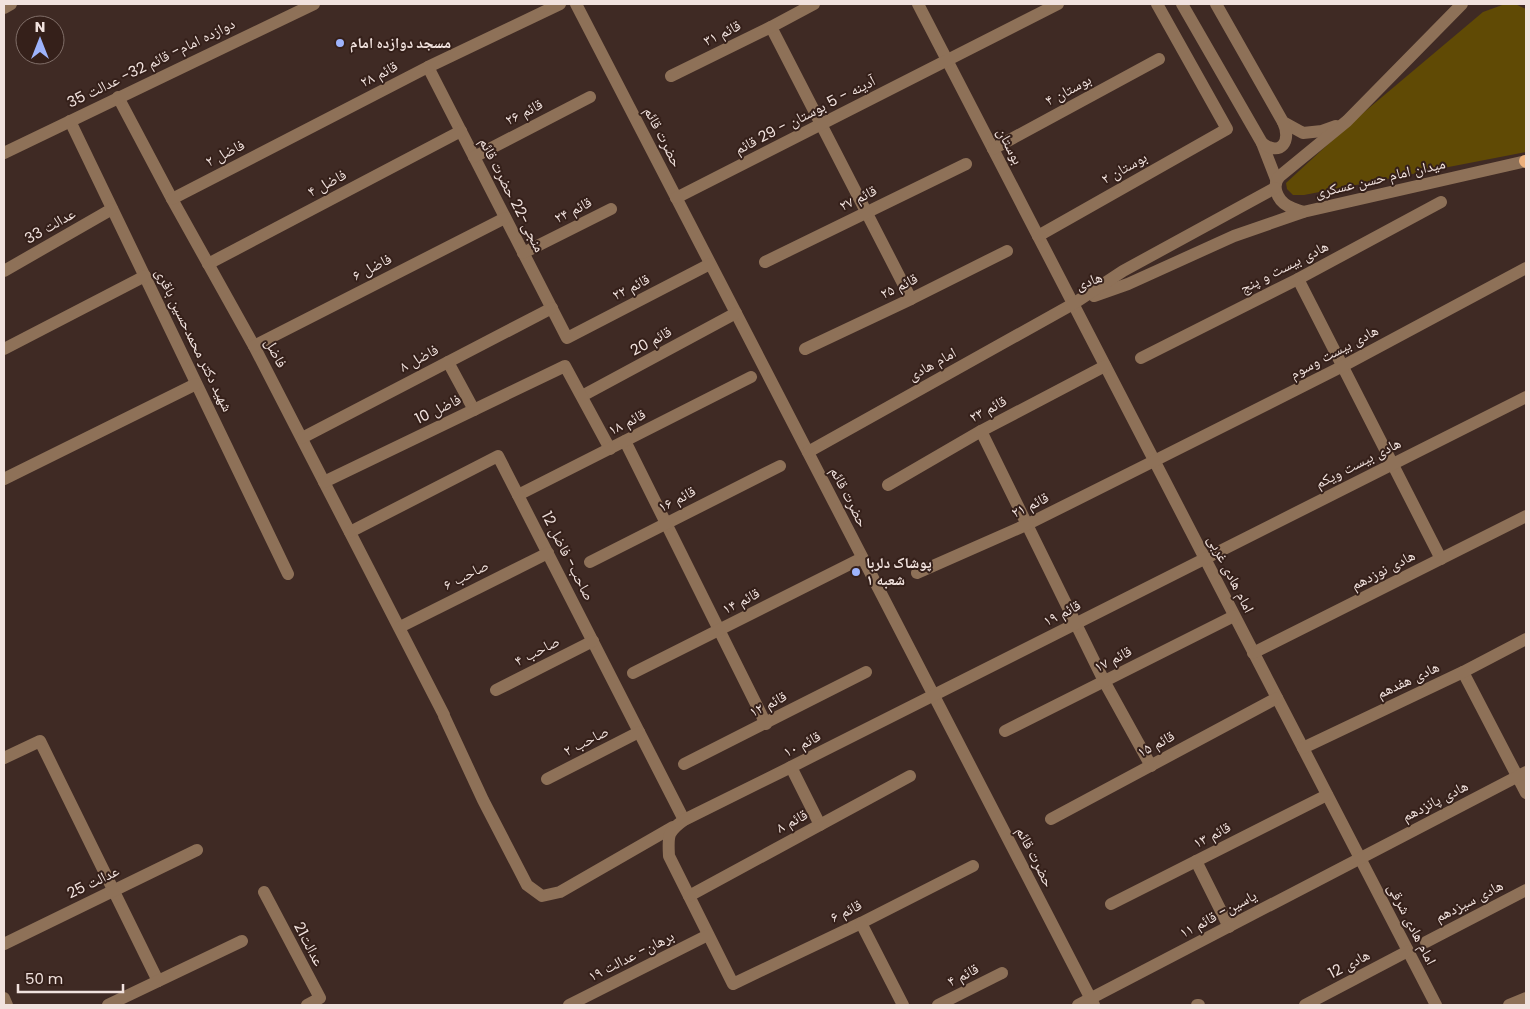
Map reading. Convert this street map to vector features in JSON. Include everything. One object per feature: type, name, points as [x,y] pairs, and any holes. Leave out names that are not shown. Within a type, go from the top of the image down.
[{"type":"street","points":[[4,8],[11,4]]},
{"type":"street","name":"دوازده امام- قائم 32- عدالت 35","points":[[4,153],[314,4]]},
{"type":"street","name":"قائم ۲۸","points":[[294,136],[428,67],[560,4]]},
{"type":"street","name":"حضرت قائم","points":[[576,4],[1092,1002]]},
{"type":"street","name":"قائم ۳۱","points":[[671,76],[771,28],[814,4]]},
{"type":"street","name":"بوستان","points":[[918,4],[1073,304]]},
{"type":"street","name":"آدینه - 5 بوستان - 29 قائم","points":[[676,198],[1058,4]]},
{"type":"street","name":"بوستان ۲","points":[[1038,236],[1227,129],[1157,4]]},
{"type":"street","points":[[1182,4],[1262,143],[1276,184],[1299,159],[1347,122],[1462,4]]},
{"type":"street","points":[[1216,4],[1287,130],[1287,137],[1283,145],[1269,148],[1262,143]]},
{"type":"street","points":[[771,28],[911,299]]},
{"type":"street","name":"بوستان ۴","points":[[993,149],[1159,60]]},
{"type":"street","name":"منجی-22 حضرت قائم","points":[[428,67],[567,338]]},
{"type":"street","name":"فاضل","points":[[118,97],[254,346],[400,627]]},
{"type":"street","name":"قائم ۲۶","points":[[474,156],[590,97]]},
{"type":"street","name":"شهید دکتر محمدحسین باقری","points":[[70,120],[288,574]]},
{"type":"street","points":[[1283,122],[1303,133],[1322,131],[1347,122]]},
{"type":"street","name":"فاضل ۴","points":[[208,264],[461,131]]},
{"type":"street","name":"فاضل ۲","points":[[172,198],[294,136]]},
{"type":"street","name":"میدان امام حسن عسکری","points":[[1276,184],[1282,202],[1303,212],[1526,162]]},
{"type":"street","name":"قائم ۲۷","points":[[766,262],[966,164]]},
{"type":"street","name":"هادی","points":[[1073,304],[1123,271],[1276,184]]},
{"type":"street","name":"هادی بیست و پنج","points":[[1141,358],[1298,279],[1441,202]]},
{"type":"street","name":"عدالت 33","points":[[4,271],[112,209]]},
{"type":"street","name":"قائم ۲۴","points":[[523,253],[611,209]]},
{"type":"street","name":"هادی","points":[[1073,304],[1128,284],[1234,236],[1303,212]]},
{"type":"street","name":"فاضل ۶","points":[[254,346],[505,218]]},
{"type":"street","name":"قائم ۲۵","points":[[805,349],[1007,251]]},
{"type":"street","name":"قائم ۲۲","points":[[567,338],[710,264]]},
{"type":"street","name":"هادی بیست وسوم","points":[[1154,462],[1343,366],[1526,268]]},
{"type":"street","points":[[4,349],[145,276]]},
{"type":"street","points":[[1298,279],[1441,559]]},
{"type":"street","name":"امام هادی غربی","points":[[1073,304],[1360,858]]},
{"type":"street","name":"امام هادی","points":[[808,452],[1073,304]]},
{"type":"street","name":"فاضل ۸","points":[[302,438],[552,308]]},
{"type":"street","name":"قائم 20","points":[[582,396],[736,313]]},
{"type":"street","points":[[448,362],[474,410]]},
{"type":"street","name":"فاضل 10","points":[[324,482],[565,366],[582,396]]},
{"type":"street","name":"قائم ۲۳","points":[[888,485],[980,431],[1105,366]]},
{"type":"street","name":"قائم ۱۸","points":[[518,495],[751,377]]},
{"type":"street","points":[[4,479],[196,384]]},
{"type":"street","points":[[582,396],[610,449]]},
{"type":"street","name":"هادی بیست ویکم","points":[[1205,559],[1526,396]]},
{"type":"street","points":[[980,431],[1104,682],[1151,766]]},
{"type":"street","points":[[625,441],[766,724]]},
{"type":"street","name":"صاحب- فاضل 12","points":[[350,532],[498,456],[639,732],[679,823]]},
{"type":"street","name":"قائم ۲۱","points":[[917,573],[1026,525],[1154,462]]},
{"type":"street","name":"قائم ۱۶","points":[[590,562],[780,466]]},
{"type":"street","name":"هادی نوزدهم","points":[[1254,653],[1526,516]]},
{"type":"street","name":"صاحب ۶","points":[[400,627],[548,553]]},
{"type":"street","name":"قائم ۱۴","points":[[633,673],[862,558]]},
{"type":"street","name":"قائم ۱۹","points":[[934,696],[1205,559]]},
{"type":"street","name":"قائم ۱۷","points":[[1005,731],[1234,616]]},
{"type":"street","name":"قائم ۱۰","points":[[400,627],[444,715],[483,800],[527,885],[542,896],[560,892],[679,823],[934,696]]},
{"type":"street","name":"هادی هفدهم","points":[[1303,748],[1463,672],[1526,639]]},
{"type":"street","name":"صاحب ۴","points":[[496,690],[593,641]]},
{"type":"street","name":"قائم ۱۲","points":[[684,764],[866,672]]},
{"type":"street","points":[[1463,672],[1522,774],[1526,793]]},
{"type":"street","name":"قائم ۱۵","points":[[1052,819],[1277,698]]},
{"type":"street","name":"صاحب ۲","points":[[547,779],[639,732]]},
{"type":"street","points":[[4,758],[40,741],[158,981]]},
{"type":"street","points":[[791,767],[820,825]]},
{"type":"street","name":"هادی پانزدهم","points":[[1360,858],[1522,774]]},
{"type":"street","name":"قائم ۸","points":[[689,896],[910,776]]},
{"type":"street","name":"قائم ۱۳","points":[[1111,904],[1327,794]]},
{"type":"street","points":[[679,823],[668,839],[669,856],[708,935]]},
{"type":"street","name":"عدالت 25","points":[[4,944],[197,850]]},
{"type":"street","name":"یاسین- قائم ۱۱","points":[[1078,1005],[1092,1002],[1360,858]]},
{"type":"street","name":"امام هادی شرقی","points":[[1360,858],[1436,1005]]},
{"type":"street","points":[[1196,861],[1229,927]]},
{"type":"street","name":"قائم ۶","points":[[708,935],[733,984],[973,866]]},
{"type":"street","name":"هادی سیزدهم","points":[[1426,942],[1526,890]]},
{"type":"street","name":"21عدالت","points":[[264,892],[320,998],[307,1005]]},
{"type":"street","points":[[860,923],[903,1005]]},
{"type":"street","name":"برهان- عدالت ۱۹","points":[[569,1005],[708,935]]},
{"type":"street","points":[[108,1005],[242,940]]},
{"type":"street","name":"12 هادی","points":[[1304,1005],[1408,951]]},
{"type":"street","name":"قائم ۴","points":[[938,1005],[1002,973]]},
{"type":"street","points":[[4,998],[7,1005]]},
{"type":"street","points":[[1509,1005],[1526,998]]},
{"type":"shaded area","points":[[1505,4],[1515,4],[1526,9],[1526,152],[1304,195],[1293,195],[1287,189],[1286,183],[1350,124],[1483,12]]},
{"type":"place","name":"مسجد دوازده امام","points":[[340,43]]},
{"type":"place","name":"پوشاک دلربا شعبه ۱","points":[[856,572]]}]
